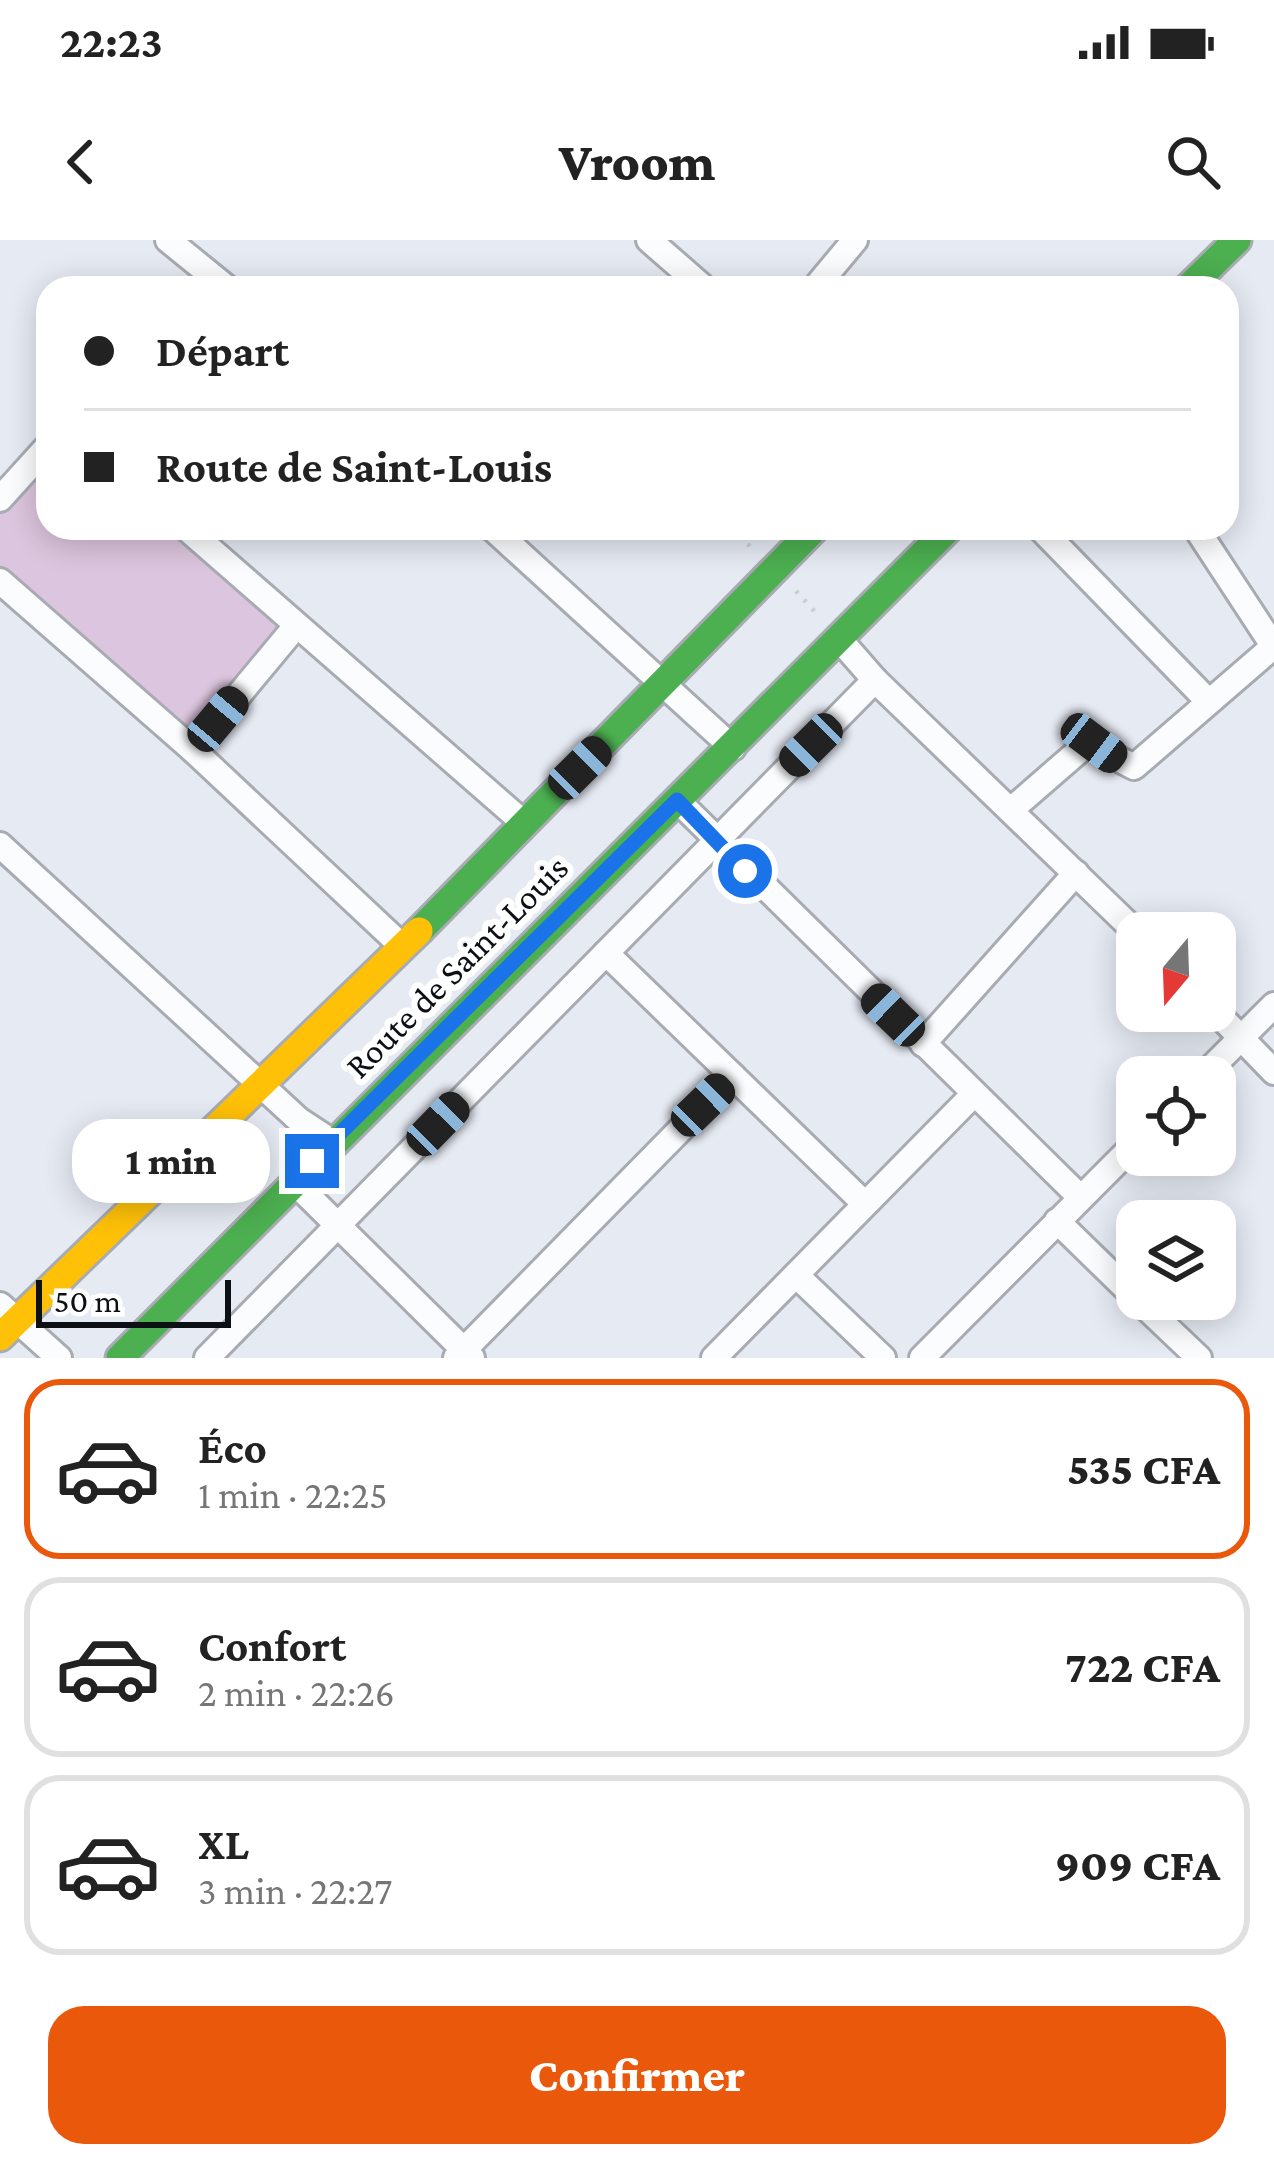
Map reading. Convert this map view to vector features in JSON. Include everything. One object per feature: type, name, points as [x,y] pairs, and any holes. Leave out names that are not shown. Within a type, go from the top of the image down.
[{"type":"main road","points":[[1201,276],[1237,240]]},
{"type":"main road","points":[[6,1321],[403,946],[803,540]]},
{"type":"main road","name":"Route de Saint-Louis","points":[[120,1358],[331,1141],[733,748],[937,540]]},
{"type":"street","points":[[168,240],[197,276]]},
{"type":"street","points":[[650,240],[690,276]]},
{"type":"street","points":[[825,276],[855,240]]},
{"type":"street","points":[[0,499],[36,459]]},
{"type":"street","points":[[199,540],[525,824]]},
{"type":"street","points":[[505,540],[733,748]]},
{"type":"street","points":[[1052,540],[1208,700]]},
{"type":"street","points":[[1012,809],[1088,743],[1134,767],[1274,646],[1204,540]]},
{"type":"street","points":[[0,581],[193,750],[403,946]]},
{"type":"street","points":[[193,750],[296,626]]},
{"type":"street","points":[[840,640],[875,680],[1116,912]]},
{"type":"street","points":[[207,1358],[875,680]]},
{"type":"street","points":[[677,800],[1080,1197]]},
{"type":"street","points":[[0,844],[299,1120],[331,1141]]},
{"type":"street","points":[[923,1044],[1076,873]]},
{"type":"street","points":[[606,953],[865,1204]]},
{"type":"street","points":[[1222,1056],[1274,1005]]},
{"type":"street","points":[[1236,1032],[1274,1072]]},
{"type":"street","points":[[293,1181],[464,1355],[733,1076]]},
{"type":"street","points":[[725,1355],[796,1275],[974,1094]]},
{"type":"street","points":[[922,1358],[1116,1162]]},
{"type":"street","points":[[1057,1221],[1116,1279]]},
{"type":"street","points":[[796,1275],[883,1358]]},
{"type":"street","points":[[1159,1320],[1199,1358]]},
{"type":"street","points":[[6,1321],[59,1358]]},
{"type":"shaded area","points":[[36,465],[36,540],[199,540],[296,626],[193,750],[0,581],[0,502]]},
{"type":"traffic: fast","points":[[1200,276],[1237,240]]},
{"type":"traffic: fast","points":[[419,931],[803,540]]},
{"type":"traffic: fast","points":[[120,1358],[937,540]]},
{"type":"traffic: slow","points":[[0,1337],[419,931]]},
{"type":"route","points":[[312,1161],[677,800],[745,871]]}]
